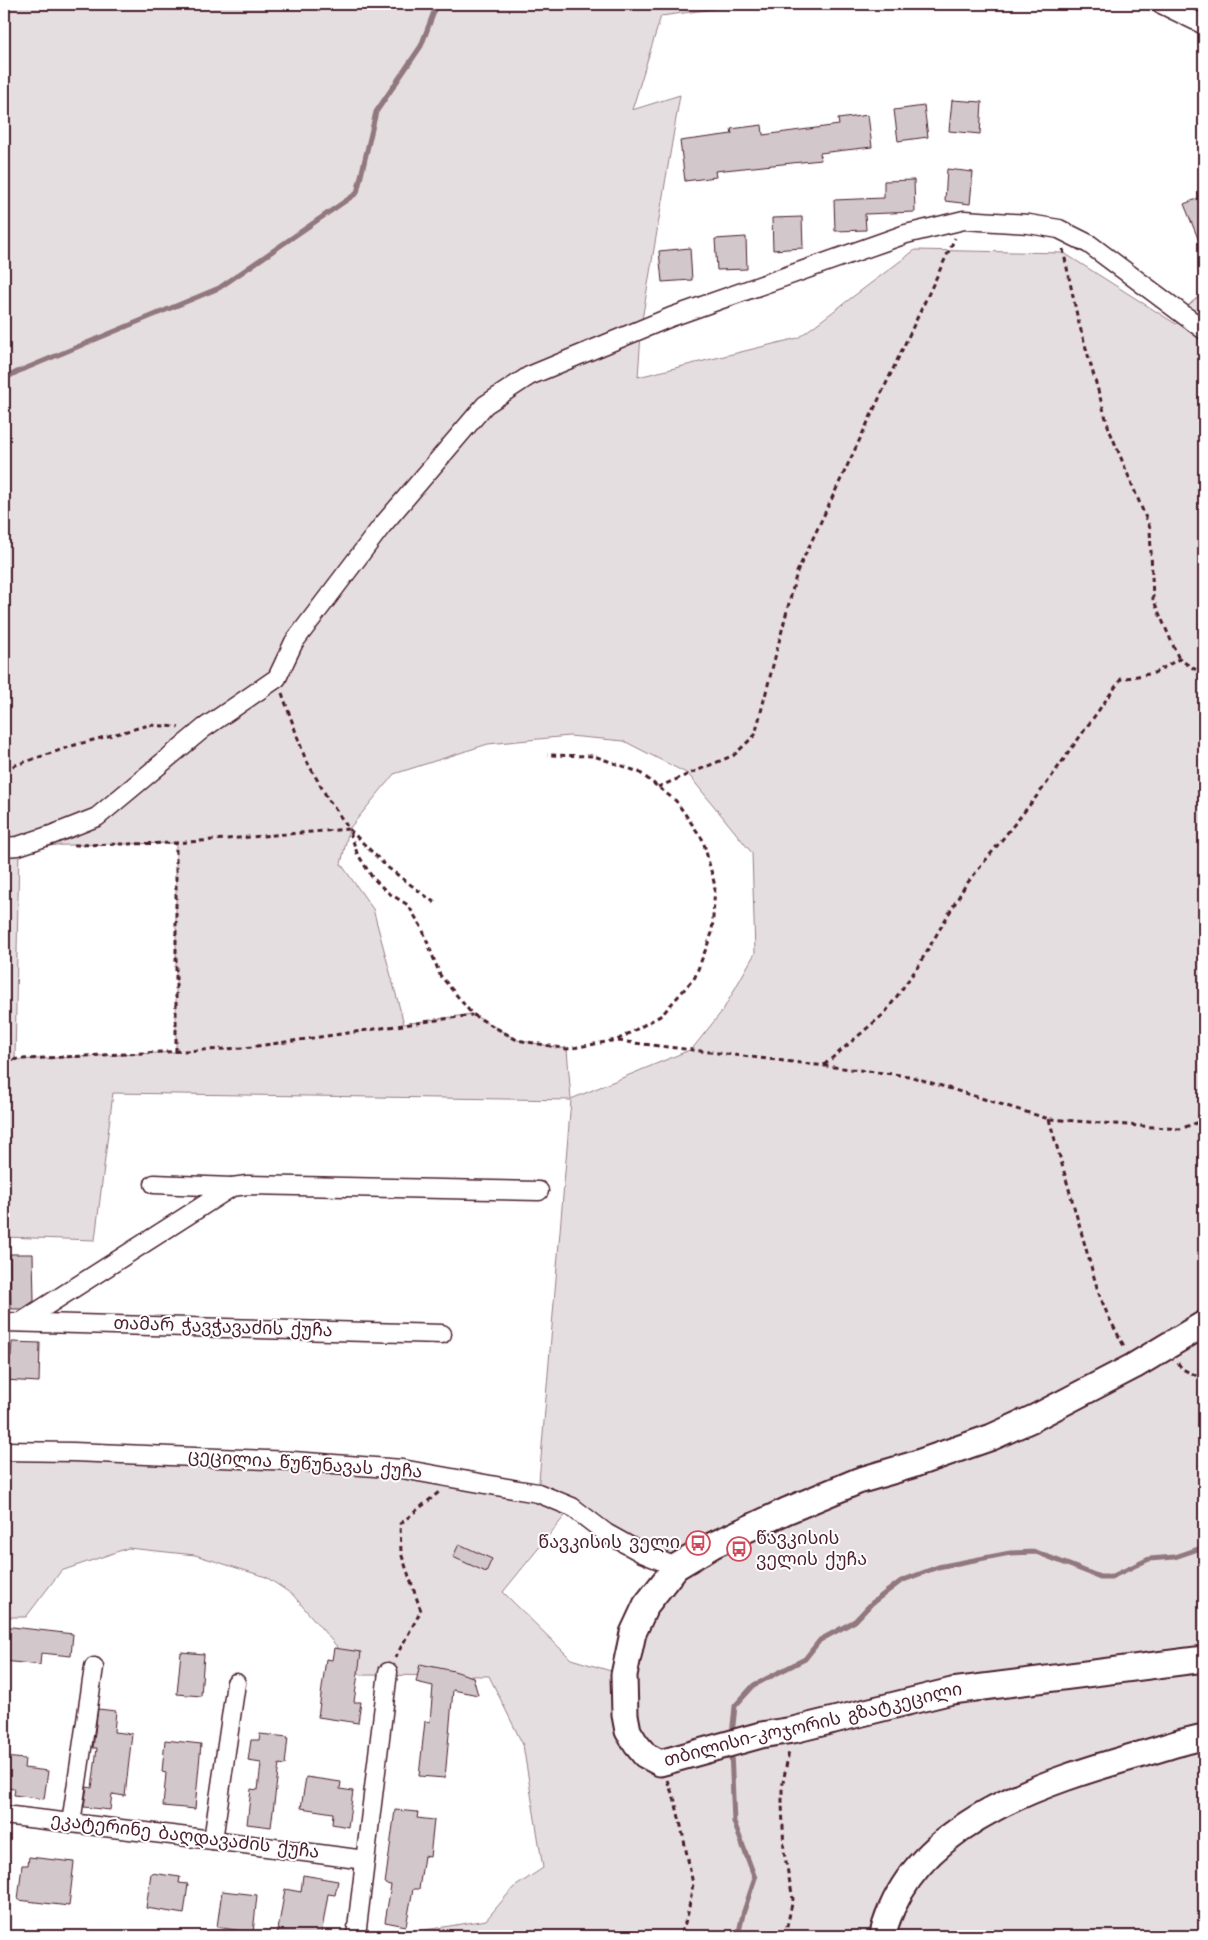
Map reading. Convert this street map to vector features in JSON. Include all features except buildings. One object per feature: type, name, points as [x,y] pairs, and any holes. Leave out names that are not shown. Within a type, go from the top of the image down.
[{"type":"main road","name":"თბილისი-კოჯორის გზატკეცილი","points":[[1204,1324],[1134,1366],[1034,1418],[992,1436],[912,1465],[858,1481],[786,1511],[713,1545],[676,1568],[646,1605],[633,1633],[624,1676],[625,1715],[628,1730],[636,1744],[645,1755],[660,1763],[761,1735],[792,1730],[952,1691],[1204,1659]]},
{"type":"main road","points":[[883,1936],[884,1927],[897,1898],[911,1874],[932,1850],[966,1825],[1015,1798],[1087,1770],[1204,1737]]},
{"type":"street","points":[[1161,4],[1204,25]]},
{"type":"street","points":[[4,847],[18,846],[98,817],[204,728],[277,678],[294,642],[386,520],[485,406],[529,376],[663,320],[906,234],[964,220],[1029,224],[1059,229],[1089,244],[1204,330]]},
{"type":"street","points":[[154,1184],[539,1191]]},
{"type":"street","points":[[12,1322],[232,1186]]},
{"type":"street","name":"თამარ ჭავჭავაძის ქუჩა","points":[[12,1322],[442,1334]]},
{"type":"street","name":"ცეცილია წუწუნავას ქუჩა","points":[[4,1451],[293,1461],[402,1469],[538,1493],[572,1507],[606,1532],[642,1553],[676,1568]]},
{"type":"street","points":[[71,1823],[94,1667]]},
{"type":"street","points":[[356,1936],[388,1672]]},
{"type":"street","points":[[213,1840],[236,1683]]},
{"type":"street","name":"ეკატერინე ბაღდავაძის ქუჩა","points":[[4,1815],[365,1860]]},
{"type":"path","points":[[658,787],[734,755],[755,735],[797,572],[964,220]]},
{"type":"path","points":[[1059,229],[1078,320],[1109,429],[1150,528],[1153,599],[1178,659],[1204,675]]},
{"type":"path","points":[[824,1065],[885,1013],[917,968],[965,886],[1044,787],[1121,678],[1154,673],[1178,659]]},
{"type":"path","points":[[277,678],[305,758],[328,799],[349,829],[387,867],[435,904]]},
{"type":"path","points":[[4,769],[74,745],[149,725],[204,728]]},
{"type":"path","points":[[547,755],[594,756],[639,772],[676,801],[703,840],[715,886],[712,933],[695,977],[662,1015],[617,1040]]},
{"type":"path","points":[[68,845],[176,843],[349,829]]},
{"type":"path","points":[[349,829],[357,853],[367,869],[387,892],[408,905],[422,928],[440,976],[472,1014],[517,1040],[567,1049],[617,1040],[909,1076],[1048,1119],[1180,1130],[1204,1120]]},
{"type":"path","points":[[176,843],[176,1052]]},
{"type":"path","points":[[4,1060],[244,1048],[472,1014]]},
{"type":"path","points":[[1048,1119],[1098,1291],[1108,1316],[1134,1366]]},
{"type":"path","points":[[1165,1346],[1182,1369],[1204,1379]]},
{"type":"path","points":[[388,1672],[421,1611],[401,1553],[400,1524],[455,1479]]},
{"type":"path","points":[[786,1936],[793,1899],[784,1852],[782,1788],[792,1730]]},
{"type":"path","points":[[660,1763],[675,1801],[693,1884],[688,1913],[681,1936]]},
{"type":"shaded area","points":[[4,4],[750,4],[661,16],[632,110],[680,95],[642,320],[638,377],[798,338],[915,250],[1064,253],[1176,324],[1187,307],[1204,293],[1204,1936],[402,1936],[413,1932],[486,1920],[513,1888],[543,1868],[523,1745],[489,1676],[361,1675],[293,1595],[266,1577],[195,1555],[128,1548],[61,1571],[26,1617],[4,1617],[4,1451],[293,1461],[538,1493],[571,1100],[113,1093],[95,1240],[4,1237]],"holes":[[[569,736],[624,741],[688,774],[752,853],[755,953],[723,1010],[692,1049],[571,1099],[567,1049],[517,1040],[472,1014],[404,1024],[373,909],[341,864],[349,829],[394,774],[488,744]],[[176,843],[176,1052],[15,1060],[19,846]],[[983,1427],[984,1427],[699,1553],[787,1495]],[[572,1507],[675,1568],[624,1675],[571,1659],[503,1592]],[[760,1736],[730,1760],[695,1754]]]},
{"type":"shaded area","points":[[1176,4],[1204,4],[1204,17]]},
{"type":"waterway","points":[[4,379],[219,288],[357,193],[376,112],[421,46],[437,4]]},
{"type":"waterway","points":[[732,1735],[735,1706],[754,1685],[805,1659],[820,1640],[855,1621],[872,1603],[901,1581],[938,1567],[1010,1553],[1036,1552],[1100,1577],[1111,1577],[1149,1559],[1175,1557],[1204,1547]]},
{"type":"waterway","points":[[731,1751],[734,1822],[755,1878],[738,1936]]},
{"type":"place","name":"წავკისის ველი","points":[[698,1543]]},
{"type":"place","name":"წავკისის ველის ქუჩა","points":[[739,1549]]}]
